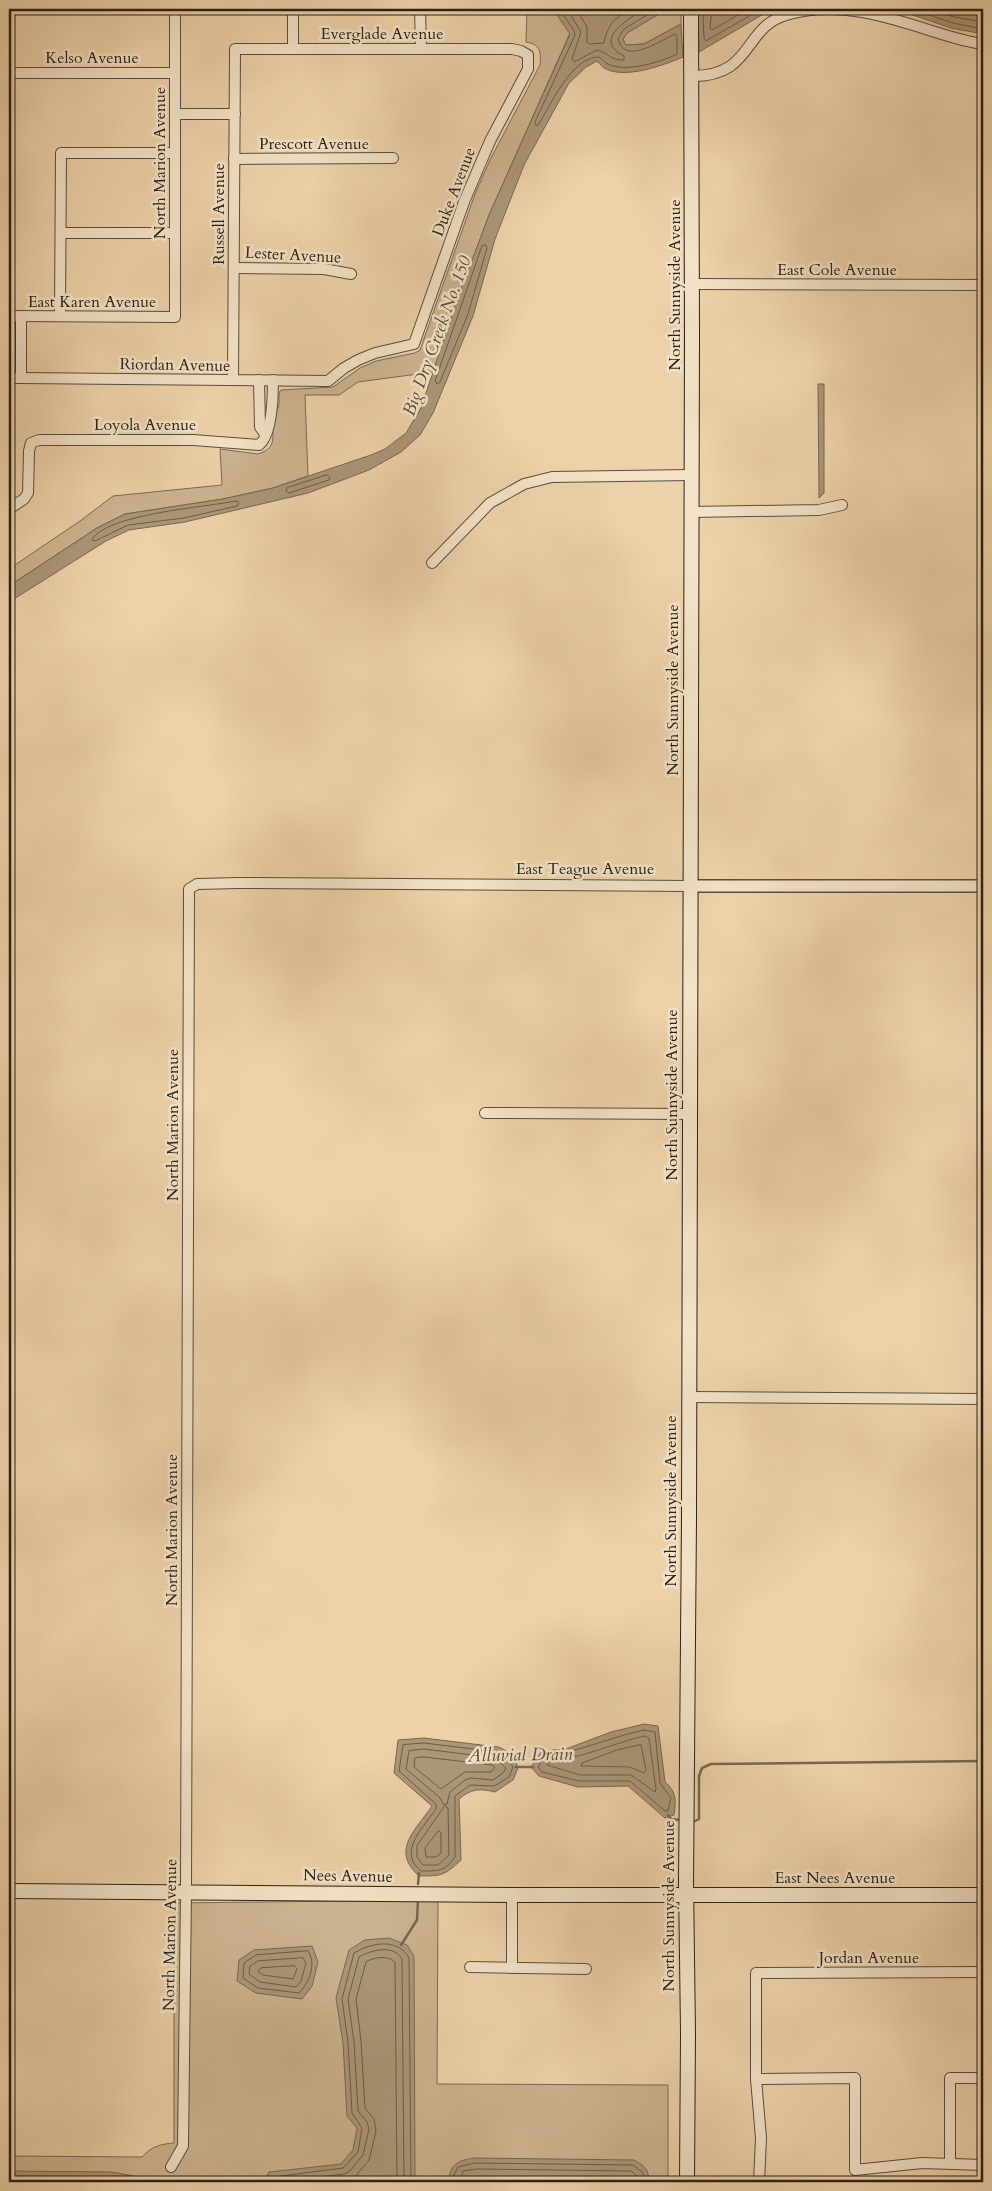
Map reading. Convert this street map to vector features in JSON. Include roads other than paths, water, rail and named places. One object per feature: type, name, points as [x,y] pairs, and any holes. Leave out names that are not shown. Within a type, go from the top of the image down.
[{"type":"main road","name":"North Sunnyside Avenue","points":[[687,2182],[686,1894],[691,886],[691,15]]},
{"type":"main road","name":"Nees Avenue","points":[[9,1891],[512,1895],[686,1894]]},
{"type":"main road","name":"East Nees Avenue","points":[[686,1894],[983,1895]]},
{"type":"street","name":"North Marion Avenue","points":[[175,317],[176,9]]},
{"type":"street","points":[[293,49],[294,9]]},
{"type":"street","points":[[420,9],[421,48]]},
{"type":"street","points":[[691,76],[702,76],[723,71],[732,66],[746,52],[763,28],[773,20],[806,10],[858,10],[983,44]]},
{"type":"street","name":"Everglade Avenue","points":[[235,49],[512,49],[528,55]]},
{"type":"street","name":"Russell Avenue","points":[[233,380],[235,49]]},
{"type":"street","name":"Duke Avenue","points":[[328,381],[358,360],[375,353],[414,344],[464,202],[490,141],[528,69],[528,55]]},
{"type":"street","name":"Kelso Avenue","points":[[9,73],[176,74]]},
{"type":"street","points":[[176,114],[235,114]]},
{"type":"street","points":[[60,316],[61,153],[175,153]]},
{"type":"street","name":"Prescott Avenue","points":[[234,159],[393,158]]},
{"type":"street","points":[[61,233],[175,234]]},
{"type":"street","name":"Lester Avenue","points":[[234,268],[324,269],[351,274]]},
{"type":"street","name":"East Cole Avenue","points":[[692,284],[983,285]]},
{"type":"street","name":"East Karen Avenue","points":[[9,316],[175,317]]},
{"type":"street","points":[[21,316],[21,378]]},
{"type":"street","name":"Riordan Avenue","points":[[9,378],[328,381]]},
{"type":"street","points":[[259,380],[265,412],[273,406],[273,380]]},
{"type":"street","name":"Loyola Avenue","points":[[9,510],[28,493],[29,451],[31,443],[39,440],[194,440],[259,445],[265,438],[265,434],[260,427],[265,412]]},
{"type":"street","points":[[432,563],[490,503],[524,484],[552,477],[691,475]]},
{"type":"street","points":[[691,512],[819,510],[842,505]]},
{"type":"street","name":"East Teague Avenue","points":[[189,889],[197,884],[239,883],[983,886]]},
{"type":"street","name":"North Marion Avenue","points":[[171,2167],[183,2146],[186,1891],[189,889]]},
{"type":"street","points":[[485,1112],[690,1114]]},
{"type":"street","points":[[689,1397],[983,1399]]},
{"type":"street","points":[[512,1895],[512,1968]]},
{"type":"street","points":[[470,1967],[586,1969]]},
{"type":"street","name":"Jordan Avenue","points":[[756,2079],[756,1973],[983,1972]]},
{"type":"street","points":[[759,2182],[761,2138],[756,2079],[855,2078],[855,2170],[922,2164],[983,2165]]},
{"type":"street","points":[[950,2163],[950,2078],[983,2078]]},
{"type":"water","points":[[553,9],[667,9],[627,33],[623,39],[626,45],[644,44],[681,24],[683,57],[666,64],[635,72],[615,72],[606,69],[597,61],[586,67],[569,83],[524,165],[495,239],[473,316],[433,413],[420,435],[401,452],[369,470],[308,493],[185,522],[129,530],[106,541],[9,602],[9,586],[97,528],[125,514],[223,499],[273,488],[371,455],[385,449],[406,433],[421,408],[457,300],[489,215],[570,34]]},
{"type":"water","points":[[705,9],[772,9],[699,52],[698,12]]},
{"type":"water","points":[[895,9],[983,9],[983,34],[951,28]]},
{"type":"water","points":[[818,384],[824,384],[824,493],[819,498]]},
{"type":"water","points":[[644,1724],[658,1726],[665,1782],[672,1789],[675,1797],[674,1815],[665,1818],[628,1786],[578,1787],[539,1776],[531,1767],[542,1751],[566,1749],[611,1732]]},
{"type":"water","points":[[424,1738],[498,1747],[511,1755],[518,1768],[513,1780],[495,1792],[476,1790],[467,1793],[459,1799],[461,1860],[442,1874],[432,1876],[419,1876],[411,1867],[406,1849],[413,1832],[432,1806],[394,1773],[398,1740]]},
{"type":"water","points":[[389,1938],[407,1945],[414,1956],[415,2182],[264,2182],[269,2172],[341,2164],[353,2150],[357,2128],[347,2116],[343,2043],[336,1998],[349,1950],[365,1940]]},
{"type":"water","points":[[312,1946],[318,1962],[312,1986],[302,1999],[256,1993],[237,1981],[239,1960],[254,1950]]},
{"type":"water","points":[[475,2158],[634,2160],[646,2169],[649,2182],[449,2182],[449,2176],[456,2164]]},
{"type":"water","points":[[9,2171],[112,2172],[134,2176],[138,2182],[9,2182]]},
{"type":"waterway","name":"Alluvial Drain","points":[[695,1821],[699,1819],[699,1776],[702,1768],[711,1764],[983,1761]]},
{"type":"waterway","name":"Alluvial Drain","points":[[516,1767],[533,1767]]},
{"type":"waterway","name":"Alluvial Drain","points":[[668,1815],[671,1819],[680,1820]]},
{"type":"waterway","name":"Alluvial Drain","points":[[418,1884],[419,1873]]},
{"type":"waterway","name":"Alluvial Drain","points":[[401,1945],[417,1920],[418,1899]]},
{"type":"water label","name":"Big Dry Creek No. 150","points":[[437,336]]}]
